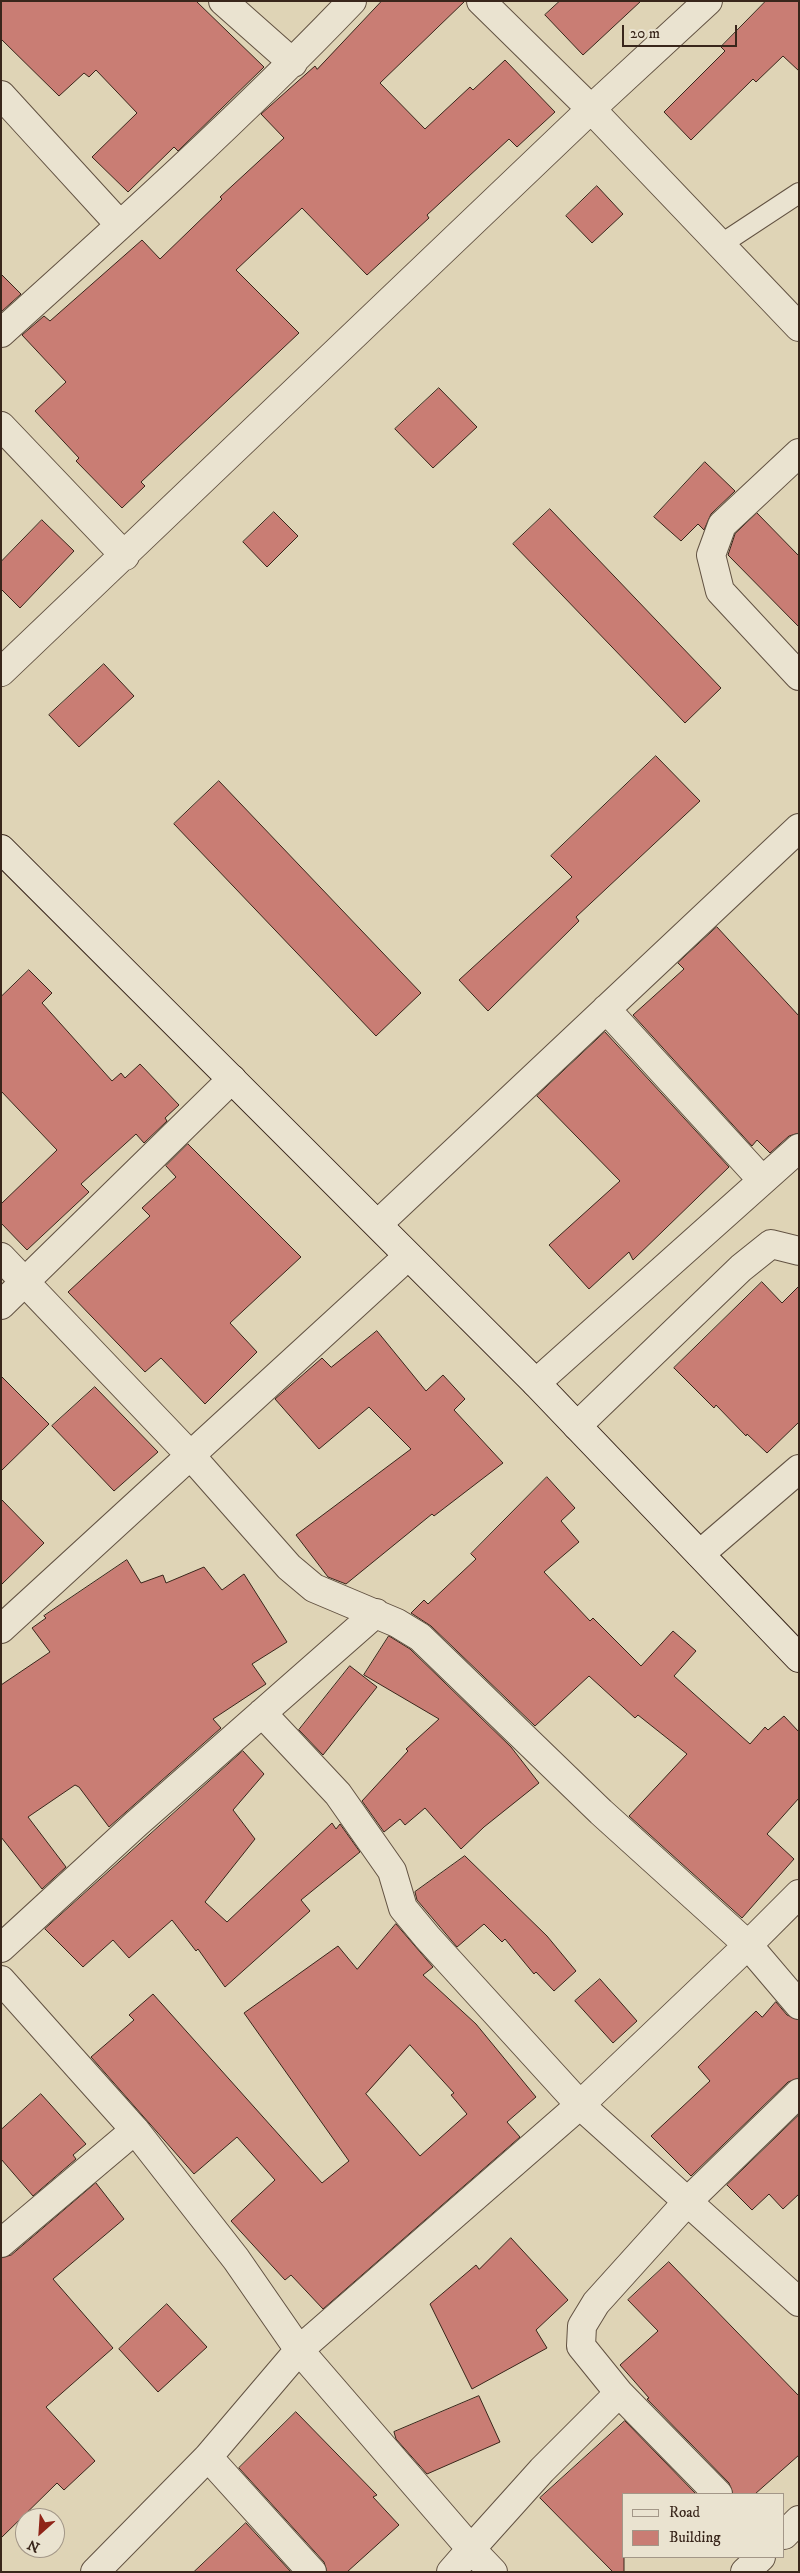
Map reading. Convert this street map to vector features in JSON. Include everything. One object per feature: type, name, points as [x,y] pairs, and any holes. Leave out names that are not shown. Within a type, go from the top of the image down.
[{"type":"street","points":[[223,1],[293,63]]},
{"type":"street","points":[[1,333],[293,63],[352,1]]},
{"type":"street","points":[[481,1],[591,109],[799,327]]},
{"type":"street","points":[[1,672],[125,556],[591,109],[708,1]]},
{"type":"street","points":[[1,95],[120,225]]},
{"type":"street","points":[[1,426],[125,556]]},
{"type":"street","points":[[799,453],[722,525],[711,555],[720,591],[799,676]]},
{"type":"street","points":[[378,1224],[799,828]]},
{"type":"street","points":[[1,849],[536,1383],[799,1658]]},
{"type":"street","points":[[606,1009],[762,1180]]},
{"type":"street","points":[[1,1305],[232,1079]]},
{"type":"street","points":[[536,1383],[799,1148]]},
{"type":"street","points":[[577,1426],[741,1268],[771,1244],[799,1251]]},
{"type":"street","points":[[1,1629],[408,1256]]},
{"type":"street","points":[[1,1257],[191,1456],[289,1567],[314,1588],[398,1623],[420,1637],[602,1812],[748,1945],[799,2005]]},
{"type":"street","points":[[700,1554],[799,1469]]},
{"type":"street","points":[[1,1948],[136,1824],[376,1613]]},
{"type":"street","points":[[262,1713],[338,1794],[392,1871],[404,1908],[427,1937],[580,2105],[799,2302]]},
{"type":"street","points":[[95,2572],[208,2457],[299,2350],[580,2105],[799,1894]]},
{"type":"street","points":[[1,1980],[135,2130],[236,2259],[299,2350],[470,2549],[493,2572]]},
{"type":"street","points":[[717,2493],[619,2393],[581,2346],[582,2326],[596,2303],[688,2201],[799,2093]]},
{"type":"street","points":[[1,2243],[135,2130]]},
{"type":"street","points":[[451,2572],[542,2470],[619,2393]]},
{"type":"street","points":[[208,2457],[312,2572]]},
{"type":"street","points":[[785,2534],[799,2520]]},
{"type":"street","points":[[745,2572],[760,2558]]},
{"type":"lane","points":[[720,245],[799,193]]},
{"type":"building","points":[[1,1],[196,1],[264,67],[178,151],[174,147],[128,192],[92,157],[137,113],[96,70],[89,77],[84,73],[59,96],[1,39]]},
{"type":"building","points":[[382,1],[465,1],[380,83],[425,129],[470,87],[473,90],[505,60],[555,112],[517,147],[509,139],[427,215],[429,218],[367,275],[302,208],[236,270],[299,333],[141,482],[145,486],[122,508],[76,461],[79,458],[35,411],[66,382],[22,335],[44,316],[50,321],[142,240],[160,259],[222,199],[220,197],[284,138],[261,114],[315,66],[317,69]]},
{"type":"building","points":[[560,1],[641,1],[583,55],[545,15]]},
{"type":"building","points":[[766,1],[799,1],[799,71],[783,56],[756,82],[753,79],[691,140],[664,112],[725,51],[721,47]]},
{"type":"building","points":[[597,186],[623,214],[592,243],[566,216]]},
{"type":"building","points":[[1,274],[21,294],[1,312]]},
{"type":"building","points":[[439,388],[477,427],[433,468],[395,429]]},
{"type":"building","points":[[705,462],[735,491],[711,514],[704,530],[698,524],[681,541],[654,517]]},
{"type":"building","points":[[550,509],[721,688],[685,723],[513,544]]},
{"type":"building","points":[[274,512],[298,536],[267,567],[243,542]]},
{"type":"building","points":[[757,513],[799,556],[799,627],[728,555],[735,534]]},
{"type":"building","points":[[42,520],[74,551],[20,608],[1,589],[1,562]]},
{"type":"building","points":[[104,664],[134,696],[79,747],[49,715]]},
{"type":"building","points":[[656,756],[700,801],[576,917],[579,921],[488,1011],[459,980],[572,877],[551,856]]},
{"type":"building","points":[[219,781],[421,993],[376,1036],[174,824]]},
{"type":"building","points":[[717,927],[799,1016],[799,1133],[789,1136],[770,1153],[757,1140],[752,1146],[633,1015],[684,969],[678,963]]},
{"type":"building","points":[[29,970],[52,993],[42,1003],[112,1081],[121,1073],[125,1078],[140,1064],[179,1105],[165,1118],[167,1121],[144,1143],[136,1134],[81,1184],[89,1192],[27,1250],[1,1223],[1,1204],[57,1150],[1,1091],[1,997]]},
{"type":"building","points":[[605,1032],[729,1167],[633,1260],[629,1252],[589,1289],[549,1245],[620,1181],[537,1096]]},
{"type":"building","points":[[188,1144],[301,1257],[230,1323],[257,1352],[205,1404],[161,1358],[145,1372],[68,1292],[150,1216],[142,1208],[176,1177],[166,1166]]},
{"type":"building","points":[[762,1282],[782,1303],[799,1286],[799,1422],[767,1453],[747,1434],[746,1436],[716,1405],[714,1408],[674,1368]]},
{"type":"building","points":[[377,1331],[426,1391],[443,1375],[465,1399],[454,1410],[503,1463],[434,1516],[432,1514],[346,1584],[328,1577],[296,1535],[411,1449],[369,1407],[319,1449],[275,1399],[322,1358],[331,1367]]},
{"type":"building","points":[[1,1376],[49,1424],[1,1471]]},
{"type":"building","points":[[95,1387],[158,1452],[114,1491],[52,1426]]},
{"type":"building","points":[[547,1477],[575,1508],[561,1521],[579,1542],[544,1572],[590,1621],[593,1618],[641,1666],[673,1631],[696,1651],[674,1676],[750,1744],[765,1727],[768,1730],[784,1716],[799,1732],[799,1798],[767,1834],[794,1859],[742,1918],[629,1816],[687,1754],[638,1715],[635,1718],[589,1676],[535,1726],[431,1626],[411,1613],[424,1600],[428,1604],[476,1559],[471,1554]]},
{"type":"building","points":[[1,1499],[44,1543],[1,1585]]},
{"type":"building","points":[[127,1560],[141,1583],[163,1575],[166,1583],[204,1567],[222,1590],[244,1574],[287,1642],[252,1664],[266,1684],[213,1719],[221,1728],[109,1827],[79,1787],[75,1785],[28,1817],[66,1867],[42,1889],[1,1837],[1,1685],[50,1652],[32,1628],[46,1618],[44,1616]]},
{"type":"building","points":[[389,1636],[410,1649],[511,1747],[539,1783],[484,1827],[461,1849],[425,1808],[405,1825],[400,1819],[384,1832],[362,1801],[408,1751],[406,1749],[439,1719],[364,1675]]},
{"type":"building","points":[[350,1666],[377,1687],[323,1755],[299,1730]]},
{"type":"building","points":[[243,1751],[264,1774],[233,1810],[255,1839],[205,1902],[227,1922],[332,1823],[336,1829],[340,1824],[360,1852],[301,1900],[310,1911],[225,1987],[198,1949],[196,1951],[172,1920],[129,1958],[113,1940],[83,1967],[45,1929]]},
{"type":"building","points":[[465,1856],[547,1936],[576,1971],[554,1991],[536,1972],[534,1974],[505,1939],[502,1942],[484,1924],[457,1947],[417,1900],[415,1892]]},
{"type":"building","points":[[396,1924],[433,1967],[423,1975],[476,2024],[536,2097],[507,2122],[520,2137],[323,2309],[291,2275],[285,2280],[231,2221],[275,2180],[237,2137],[194,2174],[91,2057],[134,2020],[129,2015],[153,1994],[322,2183],[349,2161],[244,2013],[338,1946],[357,1969]],"holes":[[[410,2045],[454,2093],[451,2095],[467,2114],[420,2156],[366,2094]]]},
{"type":"building","points":[[600,1979],[637,2021],[613,2043],[575,2001]]},
{"type":"building","points":[[776,2002],[787,2015],[799,2020],[799,2078],[788,2082],[691,2176],[651,2136],[710,2081],[698,2067],[756,2011],[762,2017]]},
{"type":"building","points":[[41,2094],[86,2144],[73,2155],[76,2159],[33,2196],[1,2159],[1,2130]]},
{"type":"building","points":[[799,2115],[799,2194],[783,2209],[769,2194],[752,2210],[727,2185]]},
{"type":"building","points":[[96,2183],[124,2219],[53,2279],[113,2348],[46,2407],[95,2461],[64,2490],[57,2483],[32,2508],[15,2508],[15,2524],[1,2538],[1,2258],[11,2255]]},
{"type":"building","points":[[511,2238],[568,2300],[536,2330],[547,2348],[472,2389],[430,2304],[476,2265],[479,2269]]},
{"type":"building","points":[[669,2262],[799,2396],[799,2455],[756,2493],[733,2493],[729,2483],[647,2399],[649,2398],[620,2365],[658,2331],[628,2300]]},
{"type":"building","points":[[167,2304],[207,2347],[158,2392],[119,2349]]},
{"type":"building","points":[[479,2396],[500,2442],[427,2474],[396,2439],[394,2432]]},
{"type":"building","points":[[296,2412],[377,2495],[373,2497],[399,2525],[347,2572],[327,2572],[324,2562],[239,2468]]},
{"type":"building","points":[[625,2421],[695,2493],[622,2493],[622,2558],[624,2558],[624,2572],[613,2572],[540,2498]]},
{"type":"building","points":[[246,2523],[291,2572],[194,2572]]}]
